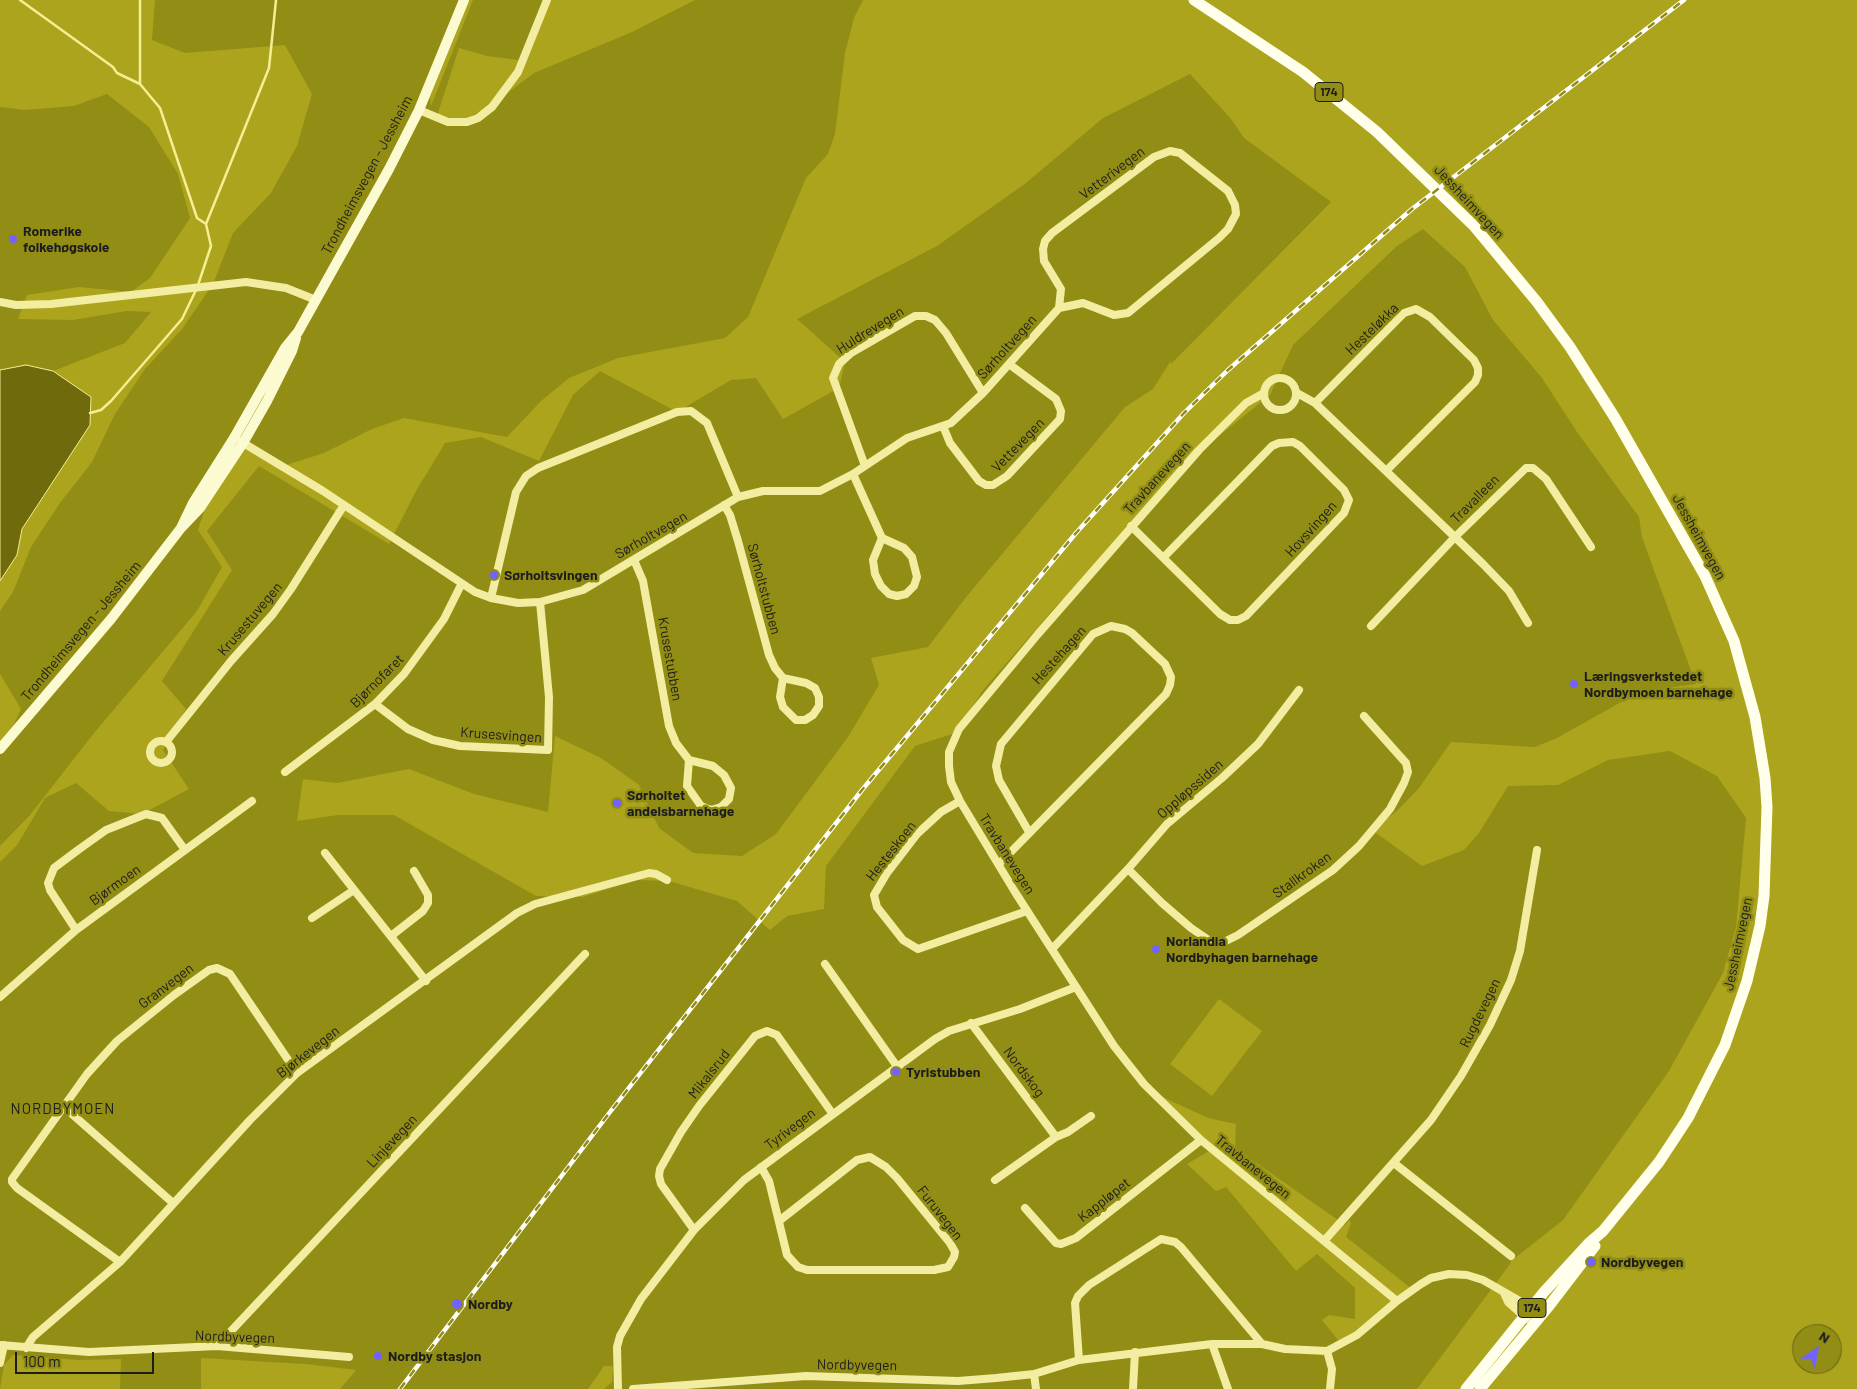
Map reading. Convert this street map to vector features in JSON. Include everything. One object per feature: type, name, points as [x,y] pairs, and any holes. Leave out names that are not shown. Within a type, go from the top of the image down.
[{"type":"main road","name":"Trondheimsvegen - Jessheim","points":[[0,749],[111,620],[181,528],[193,503],[238,440],[286,348],[298,332],[389,169],[419,110],[464,0]]},
{"type":"main road","name":"Jessheimvegen","points":[[1194,0],[1303,72],[1350,110],[1430,182],[1504,261],[1570,347],[1615,418],[1705,576],[1734,641],[1754,709],[1765,778],[1767,845],[1760,926],[1739,1006],[1725,1045],[1688,1118],[1658,1162],[1603,1231],[1594,1247],[1536,1322],[1480,1389]]},
{"type":"main road","name":"Jessheimvegen","points":[[1466,1389],[1527,1314],[1589,1243],[1603,1231]]},
{"type":"street","points":[[419,110],[448,122],[467,122],[478,118],[492,107],[518,72],[547,0]]},
{"type":"street","name":"Vetterivegen","points":[[1170,152],[1180,154],[1228,191],[1235,205],[1236,214],[1228,229],[1133,310],[1122,315],[1114,315],[1082,303],[1059,308],[1061,289],[1044,261],[1043,249],[1045,242],[1052,233],[1154,157],[1170,152]]},
{"type":"street","points":[[0,302],[16,305],[52,304],[246,282],[286,288],[316,300]]},
{"type":"street","name":"Sørholtvegen","points":[[238,440],[344,505],[461,585],[491,598],[518,602],[540,602],[583,590],[738,497],[763,490],[820,491],[853,474],[907,438],[943,426],[960,416],[983,393],[1059,308]]},
{"type":"street","name":"Hesteløkka","points":[[1315,403],[1404,313],[1416,310],[1430,317],[1474,360],[1478,368],[1478,376],[1475,382],[1386,470]]},
{"type":"street","name":"Huldrevegen","points":[[865,466],[833,378],[839,364],[851,353],[915,316],[926,316],[935,320],[946,332],[983,393]]},
{"type":"street","name":"Vettevegen","points":[[943,426],[950,443],[979,481],[986,485],[993,485],[1008,476],[1060,419],[1061,411],[1056,399],[1009,364]]},
{"type":"street","points":[[1280,377],[1292,382],[1297,393],[1296,400],[1284,410],[1277,410],[1270,407],[1265,400],[1264,393],[1269,382],[1280,377]]},
{"type":"street","name":"Travbanevegen","points":[[1264,393],[1246,403],[1199,450],[1131,526],[959,730],[949,752],[948,766],[951,782],[960,801],[1027,911],[1131,1068],[1164,1106],[1201,1140],[1397,1301]]},
{"type":"street","points":[[1297,393],[1315,403],[1455,537],[1509,591],[1528,623]]},
{"type":"street","points":[[491,598],[516,492],[527,475],[543,466],[677,412],[691,411],[707,423],[738,497]]},
{"type":"street","name":"Hovsvingen","points":[[1131,526],[1220,614],[1230,620],[1238,620],[1246,616],[1344,513],[1349,500],[1344,490],[1300,446],[1294,442],[1279,443],[1272,446],[1164,558]]},
{"type":"street","name":"Travalleen","points":[[1370,626],[1455,537],[1526,468],[1533,468],[1546,479],[1591,547]]},
{"type":"street","points":[[853,474],[882,538],[904,548],[912,557],[917,577],[914,586],[906,594],[897,596],[889,594],[881,586],[875,574],[873,560],[882,538]]},
{"type":"street","name":"Krusestuvegen","points":[[166,742],[292,589],[344,505]]},
{"type":"street","name":"Sørholtstubben","points":[[724,505],[730,515],[738,541],[769,655],[775,668],[783,678]]},
{"type":"street","name":"Krusestubben","points":[[634,560],[643,581],[670,726],[676,743],[689,760]]},
{"type":"street","name":"Bjørnofaret","points":[[285,772],[375,704],[418,656],[444,619],[461,585]]},
{"type":"street","name":"Krusesvingen","points":[[375,704],[408,729],[433,740],[460,746],[548,750],[550,696],[540,602]]},
{"type":"street","name":"Hestehagen","points":[[999,864],[1160,700],[1170,685],[1171,677],[1165,664],[1132,633],[1125,629],[1111,626],[1094,634],[1001,744],[996,766],[999,780],[1029,832]]},
{"type":"street","points":[[783,678],[806,683],[814,688],[819,697],[819,706],[813,715],[805,720],[796,720],[789,714],[780,697],[783,678]]},
{"type":"street","name":"Oppløpssiden","points":[[1052,949],[1177,814],[1222,778],[1258,744],[1299,690]]},
{"type":"street","name":"Stallkroken","points":[[1128,869],[1162,903],[1210,941],[1226,941],[1238,935],[1333,870],[1359,846],[1390,809],[1408,772],[1406,763],[1364,716]]},
{"type":"street","points":[[689,760],[713,766],[724,775],[730,788],[729,799],[721,807],[711,810],[701,806],[694,798],[687,786],[689,760]]},
{"type":"street","name":"Bjørmoen","points":[[0,997],[76,930],[252,801]]},
{"type":"street","name":"Hesteskoen","points":[[960,801],[941,812],[917,834],[887,873],[874,895],[877,907],[903,940],[918,949],[1027,911]]},
{"type":"street","points":[[76,930],[50,890],[48,883],[51,872],[65,859],[106,830],[146,814],[162,818],[185,850]]},
{"type":"street","name":"Rugdevegen","points":[[1324,1242],[1431,1120],[1461,1076],[1502,1000],[1520,951],[1537,850]]},
{"type":"street","points":[[325,853],[426,981]]},
{"type":"street","points":[[391,936],[423,911],[428,903],[428,895],[414,871]]},
{"type":"street","name":"Bjørkevegen","points":[[26,1348],[33,1337],[120,1262],[250,1120],[297,1073],[517,913],[535,904],[649,873],[656,874],[667,880]]},
{"type":"street","points":[[312,918],[354,890]]},
{"type":"street","name":"Linjevegen","points":[[217,1346],[585,954]]},
{"type":"street","points":[[825,964],[896,1065]]},
{"type":"street","name":"Granvegen","points":[[120,1262],[12,1182],[12,1178],[87,1074],[117,1041],[174,995],[209,970],[217,968],[230,974],[297,1073]]},
{"type":"street","name":"Tyrivegen","points":[[618,1389],[616,1362],[620,1336],[641,1299],[694,1230],[726,1196],[832,1113],[935,1038],[971,1023],[1020,1010],[1076,987]]},
{"type":"street","name":"Nordskog","points":[[971,1023],[1056,1137]]},
{"type":"street","name":"Mikalsrud","points":[[694,1230],[661,1184],[658,1176],[660,1169],[681,1132],[699,1106],[755,1036],[767,1031],[777,1036],[832,1113]]},
{"type":"street","points":[[64,1107],[173,1204]]},
{"type":"street","points":[[995,1180],[1056,1137],[1068,1132],[1091,1116]]},
{"type":"street","name":"Kappløpet","points":[[1025,1208],[1056,1243],[1061,1244],[1076,1238],[1201,1140]]},
{"type":"street","name":"Furuvegen","points":[[761,1167],[769,1181],[787,1255],[792,1263],[807,1270],[934,1270],[948,1267],[955,1252],[950,1243],[897,1178],[886,1167],[870,1157],[857,1160],[779,1221]]},
{"type":"street","points":[[1394,1164],[1510,1256]]},
{"type":"street","points":[[1079,1360],[1075,1303],[1078,1296],[1089,1285],[1162,1239],[1175,1242],[1181,1247],[1262,1344]]},
{"type":"street","points":[[1330,1389],[1332,1369],[1327,1351],[1356,1335],[1397,1301],[1431,1278],[1449,1274],[1475,1277],[1518,1300],[1527,1314],[1536,1322]]},
{"type":"street","points":[[1212,1344],[1228,1389]]},
{"type":"street","name":"Nordbyvegen","points":[[633,1389],[806,1376],[958,1381],[1034,1374],[1079,1360],[1212,1344],[1262,1344],[1285,1349],[1327,1351]]},
{"type":"street","points":[[0,1363],[2,1345]]},
{"type":"street","name":"Nordbyvegen","points":[[2,1345],[89,1352],[217,1346],[349,1357]]},
{"type":"street","points":[[1133,1389],[1135,1352]]},
{"type":"street","points":[[1034,1374],[1036,1389]]},
{"type":"shaded area","points":[[0,0],[155,0],[152,40],[185,53],[285,45],[312,94],[297,146],[271,193],[233,233],[213,284],[182,329],[145,369],[115,414],[92,462],[60,503],[31,547],[13,592],[0,611],[0,581],[17,555],[22,529],[90,425],[90,397],[53,371],[125,343],[151,312],[127,311],[73,320],[18,319],[27,295],[79,287],[131,292],[150,278],[190,218],[178,174],[149,127],[107,94],[74,106],[25,110],[0,107]]},
{"type":"shaded area","points":[[469,0],[473,0],[431,106],[430,97]]},
{"type":"shaded area","points":[[551,0],[695,0],[632,32],[534,73],[494,103],[461,122],[437,116],[459,48],[487,56],[526,61]]},
{"type":"shaded area","points":[[863,0],[1857,0],[1857,1389],[1417,1389],[1510,1264],[1512,1256],[1515,1258],[1563,1220],[1669,1071],[1723,973],[1736,927],[1746,818],[1717,776],[1670,751],[1608,760],[1558,785],[1508,786],[1479,833],[1464,850],[1422,866],[1372,830],[1398,810],[1419,788],[1451,742],[1535,747],[1557,738],[1639,692],[1696,684],[1642,537],[1639,517],[1577,432],[1542,378],[1493,320],[1465,267],[1423,229],[1397,246],[1293,345],[1270,395],[1209,444],[1087,578],[1057,605],[984,689],[955,733],[915,746],[826,866],[824,909],[787,916],[770,930],[737,901],[669,881],[636,880],[583,897],[536,896],[394,815],[338,815],[297,821],[303,779],[337,783],[409,769],[474,794],[548,812],[555,736],[601,758],[639,785],[659,828],[693,853],[742,856],[776,834],[848,737],[879,685],[871,658],[928,647],[967,596],[1125,407],[1153,389],[1170,362],[1172,363],[1331,202],[1244,138],[1231,119],[1190,74],[1103,118],[1026,183],[937,246],[797,319],[845,362],[839,388],[783,419],[756,378],[731,380],[677,412],[600,371],[573,395],[539,461],[481,437],[445,443],[416,491],[389,544],[259,466],[207,531],[232,570],[162,681],[186,709],[163,750],[189,789],[142,814],[109,811],[76,783],[45,798],[17,845],[0,862],[0,846],[30,815],[94,733],[197,611],[222,567],[198,530],[211,490],[245,448],[286,465],[324,453],[372,429],[404,418],[507,437],[541,401],[569,378],[618,358],[725,338],[748,317],[806,178],[828,154],[835,134],[845,53],[854,18]]},
{"type":"shaded area","points":[[26,365],[53,371],[91,397],[90,425],[22,529],[17,555],[0,581],[0,370]]},
{"type":"shaded area","points":[[0,674],[21,709],[0,754]]},
{"type":"shaded area","points":[[1219,999],[1262,1031],[1212,1096],[1170,1064]]},
{"type":"shaded area","points":[[1152,1092],[1208,1118],[1236,1124],[1235,1148],[1345,1225],[1349,1220],[1351,1223],[1346,1237],[1412,1289],[1397,1297],[1363,1335],[1338,1340],[1322,1320],[1329,1315],[1355,1319],[1355,1288],[1317,1254],[1296,1271],[1226,1187],[1216,1191],[1187,1164],[1209,1151]]},
{"type":"shaded area","points":[[13,1355],[78,1360],[121,1359],[120,1389],[0,1389],[4,1365]]},
{"type":"shaded area","points":[[201,1358],[306,1364],[356,1370],[340,1389],[201,1389]]},
{"type":"shaded area","points":[[604,1366],[612,1366],[613,1368],[612,1382],[604,1389],[588,1389]]},
{"type":"waterway","points":[[20,0],[113,67],[117,73],[140,84],[160,108],[197,218],[206,224]]},
{"type":"waterway","points":[[140,0],[140,83]]},
{"type":"waterway","points":[[198,285],[211,246],[206,224],[269,68],[276,0]]},
{"type":"waterway","points":[[90,413],[101,410],[111,401],[182,319],[196,290]]},
{"type":"railway","points":[[400,1389],[610,1112],[862,790],[1076,533],[1184,413],[1228,370],[1412,209],[1684,0]]},
{"type":"place","name":"Romerike folkehøgskole","points":[[13,239]]},
{"type":"place","name":"Sørholtsvingen","points":[[494,575]]},
{"type":"place","name":"Læringsverkstedet Nordbymoen barnehage","points":[[1574,684]]},
{"type":"place","name":"Sørholtet andelsbarnehage","points":[[617,803]]},
{"type":"place","name":"Norlandia Nordbyhagen barnehage","points":[[1156,949]]},
{"type":"place","name":"Tyristubben","points":[[896,1072]]},
{"type":"place","name":"Nordbyvegen","points":[[1591,1262]]},
{"type":"place","name":"Nordby","points":[[457,1304]]},
{"type":"place","name":"Nordby stasjon","points":[[378,1356]]},
{"type":"district","name":"NORDBYMOEN","points":[[63,1109]]}]
